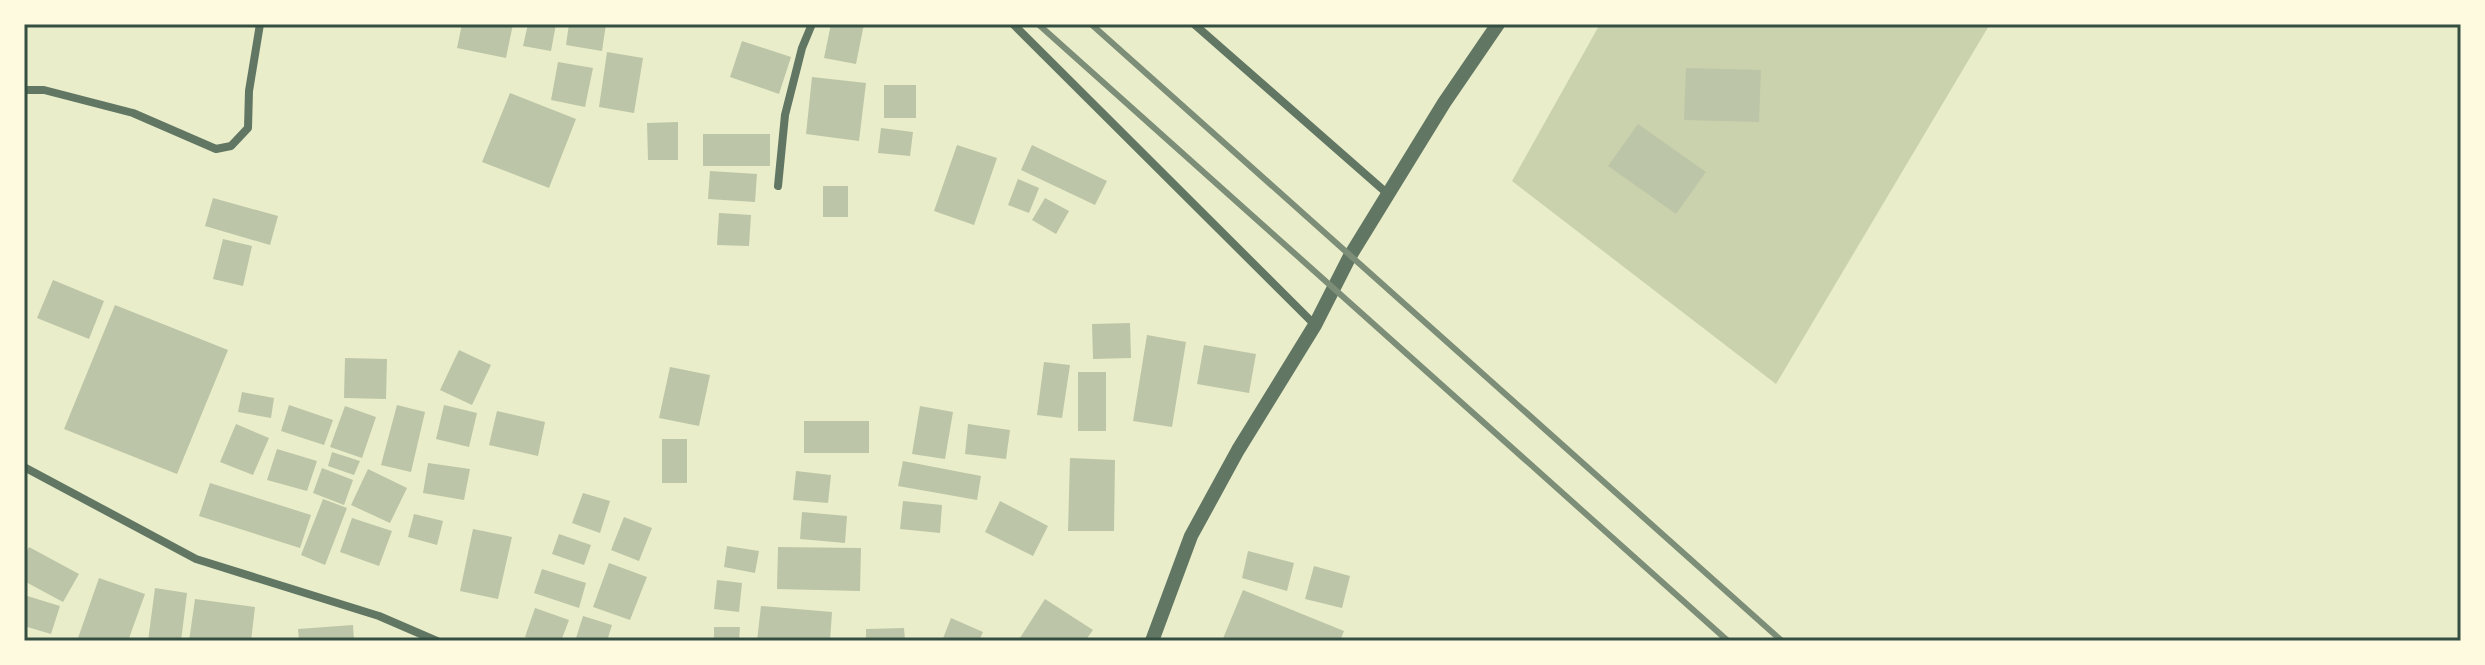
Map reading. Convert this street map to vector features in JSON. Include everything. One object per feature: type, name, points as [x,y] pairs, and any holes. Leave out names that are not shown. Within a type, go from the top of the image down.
[{"type":"street","points":[[24,90],[44,90],[133,113],[216,149],[231,146],[248,128],[249,91],[260,24]]},
{"type":"street","points":[[778,186],[785,115],[802,48],[812,24]]},
{"type":"street","points":[[1013,24],[1315,325]]},
{"type":"street","points":[[1194,24],[1389,196]]},
{"type":"street","points":[[1152,641],[1191,536],[1238,450],[1315,325],[1350,256],[1444,103],[1498,24]]},
{"type":"street","points":[[24,467],[196,559],[379,616],[437,641]]},
{"type":"green space","points":[[1600,24],[1990,24],[1776,384],[1512,181]]},
{"type":"building","points":[[462,24],[513,24],[506,58],[457,48]]},
{"type":"building","points":[[528,24],[556,24],[551,51],[523,46]]},
{"type":"building","points":[[569,24],[606,24],[602,51],[566,45]]},
{"type":"building","points":[[831,24],[864,24],[856,64],[824,58]]},
{"type":"building","points":[[742,41],[791,57],[779,94],[730,77]]},
{"type":"building","points":[[607,52],[643,58],[634,113],[599,107]]},
{"type":"building","points":[[558,62],[593,68],[585,107],[551,100]]},
{"type":"building","points":[[1686,68],[1761,70],[1759,122],[1684,120]]},
{"type":"building","points":[[812,77],[866,83],[859,141],[806,134]]},
{"type":"building","points":[[884,85],[916,85],[916,118],[884,118]]},
{"type":"building","points":[[510,93],[576,119],[549,188],[482,162]]},
{"type":"building","points":[[678,122],[678,160],[648,160],[647,123]]},
{"type":"building","points":[[1638,124],[1706,172],[1676,214],[1608,166]]},
{"type":"building","points":[[881,128],[913,132],[910,156],[878,153]]},
{"type":"building","points":[[703,134],[770,134],[770,166],[703,166]]},
{"type":"building","points":[[957,145],[997,158],[974,225],[934,211]]},
{"type":"building","points":[[1032,145],[1107,181],[1095,205],[1021,170]]},
{"type":"building","points":[[710,171],[757,174],[755,202],[708,199]]},
{"type":"building","points":[[1018,179],[1039,188],[1029,213],[1008,205]]},
{"type":"building","points":[[823,186],[848,186],[848,217],[823,217]]},
{"type":"building","points":[[213,198],[278,216],[270,245],[205,226]]},
{"type":"building","points":[[1045,198],[1069,211],[1056,234],[1032,220]]},
{"type":"building","points":[[719,213],[751,215],[749,246],[717,245]]},
{"type":"building","points":[[223,239],[252,246],[243,286],[213,279]]},
{"type":"building","points":[[53,280],[104,301],[89,339],[37,318]]},
{"type":"building","points":[[115,305],[228,350],[177,474],[64,429]]},
{"type":"building","points":[[1130,323],[1131,358],[1093,359],[1092,324]]},
{"type":"building","points":[[1147,335],[1186,342],[1172,427],[1133,421]]},
{"type":"building","points":[[1204,345],[1256,354],[1249,393],[1197,384]]},
{"type":"building","points":[[459,350],[491,365],[472,405],[440,390]]},
{"type":"building","points":[[345,358],[387,359],[386,399],[344,398]]},
{"type":"building","points":[[1044,362],[1070,365],[1062,418],[1037,415]]},
{"type":"building","points":[[670,367],[710,375],[699,426],[659,418]]},
{"type":"building","points":[[1078,372],[1106,372],[1106,431],[1078,431]]},
{"type":"building","points":[[242,392],[274,398],[271,418],[238,412]]},
{"type":"building","points":[[289,405],[333,420],[324,445],[281,431]]},
{"type":"building","points":[[397,405],[425,412],[411,472],[381,465]]},
{"type":"building","points":[[444,405],[477,413],[469,447],[436,439]]},
{"type":"building","points":[[345,406],[376,417],[362,458],[330,447]]},
{"type":"building","points":[[920,406],[953,412],[945,459],[912,454]]},
{"type":"building","points":[[497,411],[545,422],[538,456],[489,445]]},
{"type":"building","points":[[804,421],[869,421],[869,453],[804,453]]},
{"type":"building","points":[[236,424],[269,438],[253,475],[220,462]]},
{"type":"building","points":[[968,424],[1010,430],[1006,459],[965,454]]},
{"type":"building","points":[[662,439],[687,439],[687,483],[662,483]]},
{"type":"building","points":[[277,449],[317,461],[307,491],[267,480]]},
{"type":"building","points":[[332,452],[360,461],[354,475],[328,466]]},
{"type":"building","points":[[1070,458],[1115,460],[1114,531],[1068,531]]},
{"type":"building","points":[[903,461],[981,476],[977,500],[898,486]]},
{"type":"building","points":[[428,463],[470,469],[464,500],[423,493]]},
{"type":"building","points":[[322,468],[353,480],[344,505],[313,493]]},
{"type":"building","points":[[368,469],[407,488],[390,523],[351,505]]},
{"type":"building","points":[[796,471],[831,475],[828,503],[793,500]]},
{"type":"building","points":[[210,483],[311,515],[300,548],[199,516]]},
{"type":"building","points":[[583,493],[610,501],[600,533],[572,523]]},
{"type":"building","points":[[323,499],[347,508],[325,565],[301,555]]},
{"type":"building","points":[[903,501],[942,505],[940,533],[900,529]]},
{"type":"building","points":[[1000,501],[1048,526],[1033,556],[985,532]]},
{"type":"building","points":[[802,512],[847,516],[845,543],[800,539]]},
{"type":"building","points":[[414,514],[443,521],[437,545],[408,537]]},
{"type":"building","points":[[624,517],[652,528],[639,561],[611,550]]},
{"type":"building","points":[[352,518],[392,531],[379,566],[340,552]]},
{"type":"building","points":[[473,529],[512,537],[498,599],[460,591]]},
{"type":"building","points":[[559,534],[591,545],[584,565],[552,554]]},
{"type":"building","points":[[727,546],[759,551],[755,573],[724,567]]},
{"type":"building","points":[[29,547],[79,574],[63,602],[24,581],[24,556]]},
{"type":"building","points":[[778,547],[861,548],[860,591],[777,589]]},
{"type":"building","points":[[1248,551],[1294,563],[1287,591],[1242,578]]},
{"type":"building","points":[[609,563],[647,577],[630,620],[593,607]]},
{"type":"building","points":[[1314,566],[1350,576],[1342,608],[1305,599]]},
{"type":"building","points":[[542,569],[586,583],[579,608],[534,593]]},
{"type":"building","points":[[99,578],[145,594],[128,641],[77,641]]},
{"type":"building","points":[[717,580],[742,583],[739,612],[714,609]]},
{"type":"building","points":[[155,588],[187,593],[181,641],[148,641]]},
{"type":"building","points":[[1243,590],[1344,631],[1340,641],[1222,641]]},
{"type":"building","points":[[24,595],[60,606],[51,634],[24,626]]},
{"type":"building","points":[[195,599],[255,607],[251,641],[189,641]]},
{"type":"building","points":[[1045,599],[1093,630],[1085,641],[1018,641]]},
{"type":"building","points":[[761,606],[832,612],[830,641],[757,641]]},
{"type":"building","points":[[535,608],[569,620],[561,641],[537,641],[525,637]]},
{"type":"building","points":[[583,616],[612,625],[607,641],[576,638]]},
{"type":"building","points":[[951,618],[983,632],[979,641],[942,641]]},
{"type":"building","points":[[353,625],[354,641],[299,641],[298,629]]},
{"type":"building","points":[[714,627],[740,627],[739,641],[714,641]]},
{"type":"building","points":[[904,628],[905,641],[866,641],[866,629]]},
{"type":"railway","points":[[1038,24],[1728,641]]},
{"type":"railway","points":[[1091,24],[1782,641]]}]
